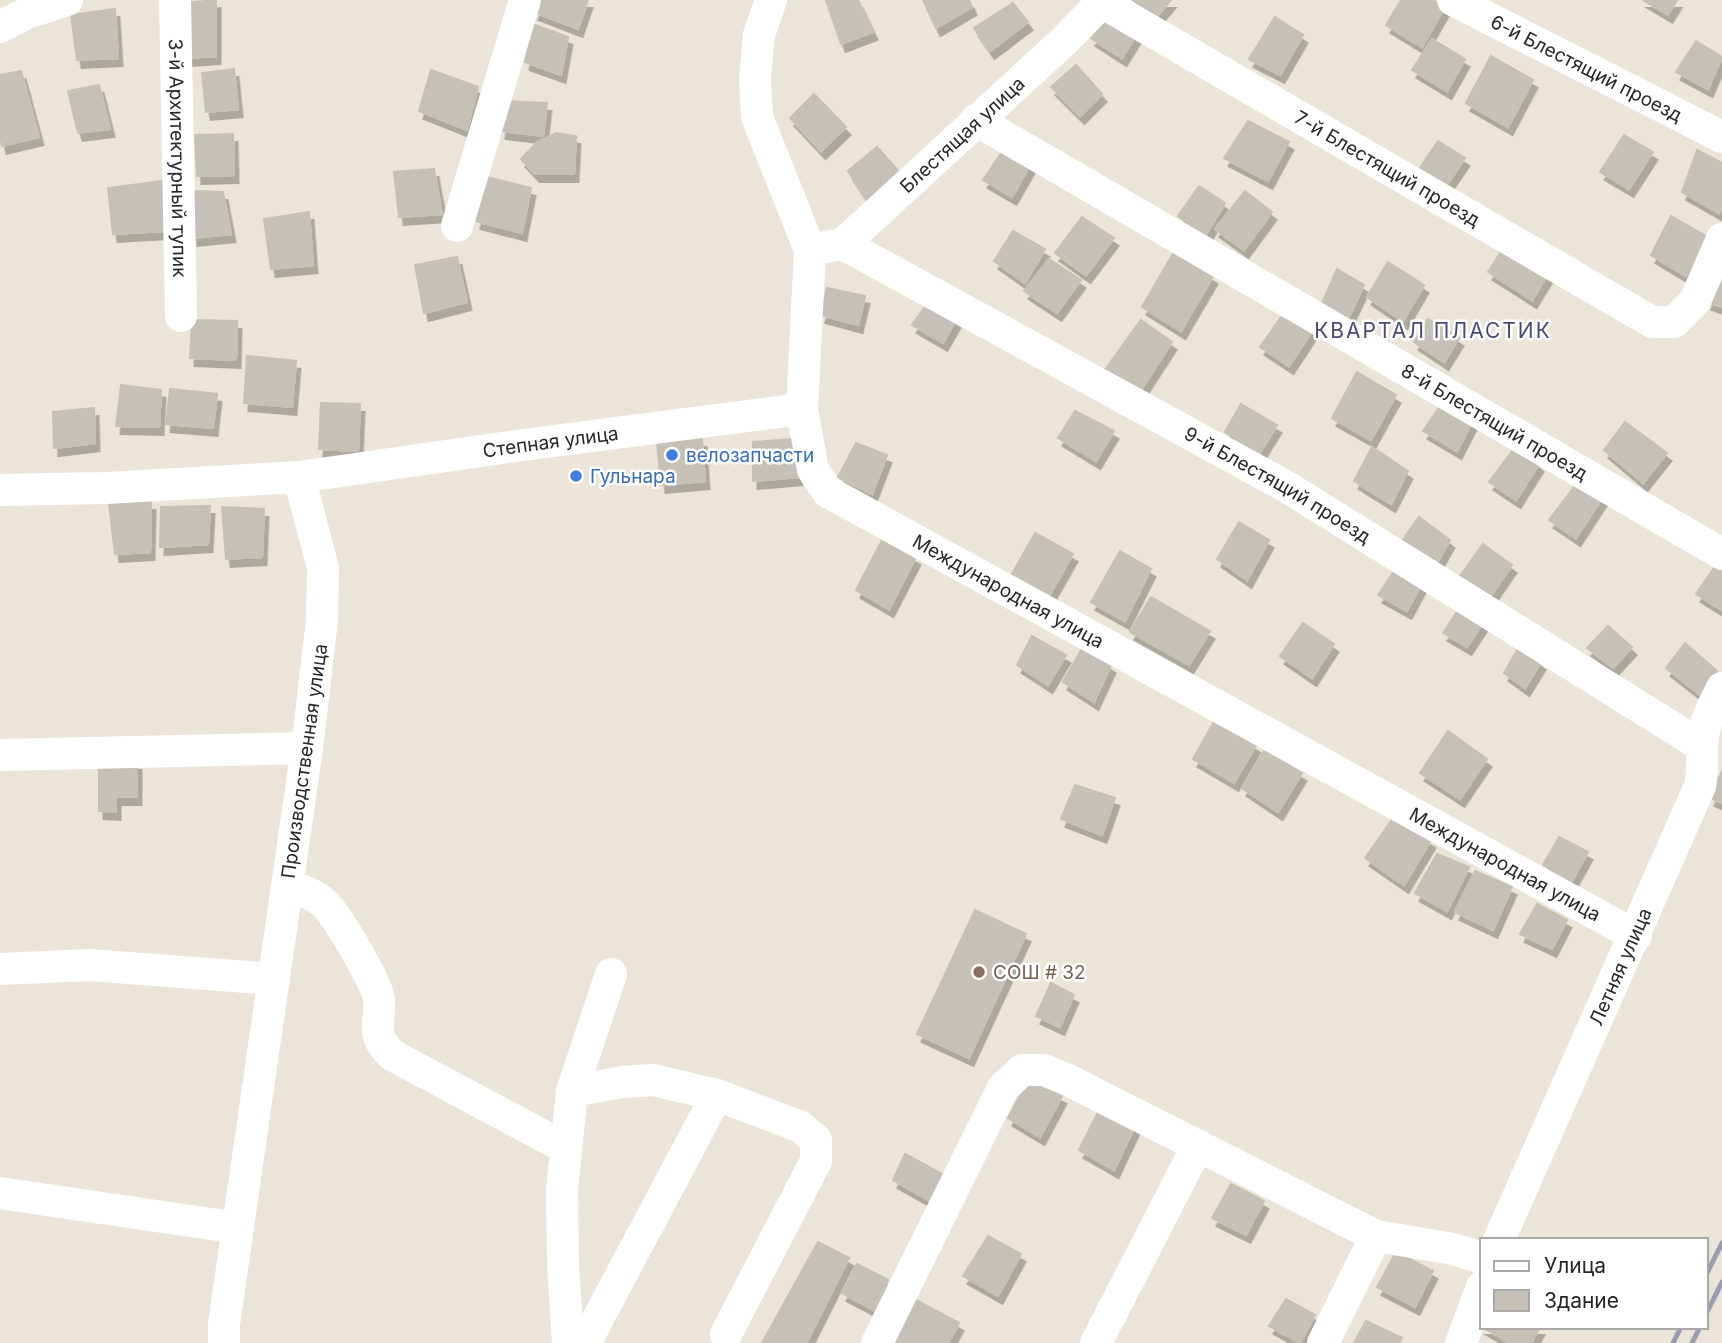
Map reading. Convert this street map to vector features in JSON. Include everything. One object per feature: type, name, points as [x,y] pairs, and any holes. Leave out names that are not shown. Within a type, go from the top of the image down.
[{"type":"street","points":[[0,26],[27,13],[67,0]]},
{"type":"street","name":"3-й Архитектурный тупик","points":[[175,0],[181,316]]},
{"type":"street","points":[[457,226],[525,0]]},
{"type":"street","name":"Международная улица","points":[[771,0],[759,35],[755,78],[757,117],[810,250],[802,409],[813,470],[828,492],[1636,936]]},
{"type":"street","name":"6-й Блестящий проезд","points":[[1453,0],[1722,137]]},
{"type":"street","name":"Блестящая улица","points":[[843,244],[1104,1]]},
{"type":"street","name":"7-й Блестящий проезд","points":[[1104,1],[1652,322],[1674,322],[1695,302],[1722,239]]},
{"type":"street","name":"8-й Блестящий проезд","points":[[975,120],[1722,554]]},
{"type":"street","points":[[810,250],[843,244]]},
{"type":"street","name":"9-й Блестящий проезд","points":[[843,244],[1287,487],[1702,746]]},
{"type":"street","name":"Степная улица","points":[[299,477],[802,409]]},
{"type":"street","points":[[0,490],[106,488],[299,477]]},
{"type":"street","name":"Производственная улица","points":[[224,1343],[224,1324],[307,748],[322,620],[323,568],[299,477]]},
{"type":"street","name":"Летняя улица","points":[[1500,1238],[1636,936],[1700,786],[1704,766],[1702,746],[1706,721],[1722,688]]},
{"type":"street","points":[[0,755],[307,748]]},
{"type":"street","points":[[288,884],[325,903],[373,982],[379,998],[377,1028],[380,1044],[392,1055],[566,1148]]},
{"type":"street","points":[[0,969],[89,965],[274,979]]},
{"type":"street","points":[[568,1343],[562,1190],[572,1091],[611,974]]},
{"type":"street","points":[[877,1343],[1003,1088],[1022,1070],[1044,1070],[1068,1080],[1376,1236],[1452,1249],[1480,1257]]},
{"type":"street","points":[[572,1091],[653,1080],[717,1095],[801,1126],[816,1140],[816,1161],[726,1334]]},
{"type":"street","points":[[585,1343],[717,1095]]},
{"type":"street","points":[[1096,1343],[1198,1144]]},
{"type":"street","points":[[0,1193],[238,1227]]},
{"type":"street","points":[[1323,1343],[1376,1236]]},
{"type":"street","points":[[1461,1343],[1480,1292]]},
{"type":"building","points":[[216,0],[216,56],[186,58],[184,3]]},
{"type":"building","points":[[539,0],[588,0],[578,29],[534,12]]},
{"type":"building","points":[[826,0],[858,0],[873,32],[841,44]]},
{"type":"building","points":[[923,0],[969,0],[972,7],[936,28]]},
{"type":"building","points":[[1133,0],[1171,0],[1154,20]]},
{"type":"building","points":[[1401,0],[1432,0],[1445,7],[1422,47],[1386,25]]},
{"type":"building","points":[[1643,0],[1677,0],[1668,15]]},
{"type":"building","points":[[1013,3],[1028,22],[990,51],[974,28]]},
{"type":"building","points":[[115,9],[118,58],[77,60],[71,15]]},
{"type":"building","points":[[1109,16],[1137,34],[1122,58],[1091,38]]},
{"type":"building","points":[[1275,17],[1303,35],[1280,75],[1249,59]]},
{"type":"building","points":[[532,24],[568,37],[561,75],[525,62]]},
{"type":"building","points":[[1432,39],[1465,59],[1447,91],[1412,70]]},
{"type":"building","points":[[1696,41],[1722,57],[1708,89],[1676,72]]},
{"type":"building","points":[[1491,56],[1533,80],[1508,127],[1466,103]]},
{"type":"building","points":[[1076,65],[1102,94],[1080,116],[1051,87]]},
{"type":"building","points":[[234,69],[238,109],[206,112],[202,73]]},
{"type":"building","points":[[431,70],[478,87],[467,130],[419,111]]},
{"type":"building","points":[[21,71],[39,137],[2,146],[0,75]]},
{"type":"building","points":[[99,85],[110,129],[78,133],[68,91]]},
{"type":"building","points":[[814,94],[846,127],[821,151],[790,118]]},
{"type":"building","points":[[505,101],[547,103],[543,136],[501,131]]},
{"type":"building","points":[[1248,121],[1289,142],[1268,181],[1224,158]]},
{"type":"building","points":[[556,133],[576,136],[574,174],[535,174],[521,159],[536,143]]},
{"type":"building","points":[[233,134],[234,175],[197,176],[195,135]]},
{"type":"building","points":[[1624,135],[1653,152],[1629,189],[1600,172]]},
{"type":"building","points":[[1438,141],[1465,158],[1445,187],[1419,169]]},
{"type":"building","points":[[1006,146],[1032,162],[1012,197],[983,180]]},
{"type":"building","points":[[877,147],[900,173],[867,200],[848,171]]},
{"type":"building","points":[[1697,150],[1722,163],[1722,207],[1719,213],[1682,192]]},
{"type":"building","points":[[434,169],[442,214],[399,217],[394,172]]},
{"type":"building","points":[[487,177],[531,188],[522,233],[476,221]]},
{"type":"building","points":[[163,181],[164,231],[113,234],[108,188]]},
{"type":"building","points":[[1199,186],[1225,203],[1205,236],[1178,216]]},
{"type":"building","points":[[191,191],[223,192],[231,234],[193,238]]},
{"type":"building","points":[[1245,191],[1272,212],[1244,250],[1215,229]]},
{"type":"building","points":[[309,212],[313,265],[271,269],[264,219]]},
{"type":"building","points":[[1671,216],[1706,236],[1686,276],[1651,255]]},
{"type":"building","points":[[1082,217],[1114,238],[1086,275],[1055,253]]},
{"type":"building","points":[[1013,231],[1045,249],[1025,283],[994,261]]},
{"type":"building","points":[[1504,247],[1548,274],[1532,300],[1488,272]]},
{"type":"building","points":[[1174,252],[1213,276],[1181,331],[1142,307]]},
{"type":"building","points":[[457,257],[467,302],[424,313],[415,265]]},
{"type":"building","points":[[1049,259],[1081,280],[1057,313],[1024,291]]},
{"type":"building","points":[[1388,262],[1424,285],[1403,321],[1367,297]]},
{"type":"building","points":[[1722,265],[1722,307],[1707,302]]},
{"type":"building","points":[[1337,269],[1364,285],[1348,319],[1322,303]]},
{"type":"building","points":[[827,288],[865,296],[858,325],[821,315]]},
{"type":"building","points":[[927,304],[956,320],[943,343],[912,325]]},
{"type":"building","points":[[1284,313],[1314,328],[1289,366],[1260,347]]},
{"type":"building","points":[[1428,319],[1459,338],[1444,362],[1414,342]]},
{"type":"building","points":[[192,320],[237,321],[236,360],[190,358]]},
{"type":"building","points":[[1141,320],[1172,342],[1137,396],[1104,371]]},
{"type":"building","points":[[247,356],[296,361],[292,407],[244,403]]},
{"type":"building","points":[[1357,372],[1396,395],[1371,440],[1332,418]]},
{"type":"building","points":[[121,385],[161,390],[159,427],[116,426]]},
{"type":"building","points":[[170,389],[217,394],[213,428],[166,424]]},
{"type":"building","points":[[321,403],[360,404],[358,451],[319,449]]},
{"type":"building","points":[[1442,403],[1473,420],[1457,451],[1423,431]]},
{"type":"building","points":[[1241,404],[1277,425],[1259,454],[1225,432]]},
{"type":"building","points":[[94,408],[95,443],[54,448],[53,412]]},
{"type":"building","points":[[1075,411],[1114,431],[1096,461],[1058,438]]},
{"type":"building","points":[[1625,422],[1667,453],[1643,483],[1604,450]]},
{"type":"building","points":[[702,439],[705,481],[661,485],[657,442]]},
{"type":"building","points":[[792,439],[798,477],[753,481],[753,442]]},
{"type":"building","points":[[856,443],[887,455],[872,494],[838,477]]},
{"type":"building","points":[[1516,446],[1539,464],[1516,500],[1489,482]]},
{"type":"building","points":[[1372,447],[1408,471],[1391,504],[1354,481]]},
{"type":"building","points":[[1580,479],[1604,495],[1576,538],[1549,520]]},
{"type":"building","points":[[151,502],[150,552],[115,554],[109,504]]},
{"type":"building","points":[[210,506],[208,544],[160,547],[161,507]]},
{"type":"building","points":[[222,507],[264,509],[262,557],[226,559]]},
{"type":"building","points":[[1419,517],[1450,540],[1434,568],[1399,545]]},
{"type":"building","points":[[1239,522],[1269,540],[1247,580],[1217,559]]},
{"type":"building","points":[[1035,533],[1073,554],[1049,596],[1012,574]]},
{"type":"building","points":[[882,540],[916,557],[889,609],[856,590]]},
{"type":"building","points":[[1483,544],[1512,565],[1490,597],[1460,576]]},
{"type":"building","points":[[1120,551],[1151,569],[1125,621],[1091,602]]},
{"type":"building","points":[[1716,565],[1722,568],[1722,610],[1696,594]]},
{"type":"building","points":[[1394,571],[1421,585],[1407,611],[1378,595]]},
{"type":"building","points":[[1151,597],[1210,631],[1189,665],[1130,632]]},
{"type":"building","points":[[1461,606],[1484,621],[1467,647],[1443,633]]},
{"type":"building","points":[[1303,623],[1334,644],[1312,678],[1280,656]]},
{"type":"building","points":[[1608,626],[1632,647],[1613,668],[1587,648]]},
{"type":"building","points":[[1032,636],[1066,655],[1048,685],[1017,665]]},
{"type":"building","points":[[1685,643],[1717,671],[1703,697],[1666,668]]},
{"type":"building","points":[[1083,647],[1111,665],[1094,702],[1063,682]]},
{"type":"building","points":[[1519,647],[1541,662],[1525,688],[1504,673]]},
{"type":"building","points":[[1215,720],[1256,745],[1234,783],[1193,759]]},
{"type":"building","points":[[1448,731],[1487,759],[1460,799],[1420,773]]},
{"type":"building","points":[[1264,751],[1302,773],[1278,812],[1242,788]]},
{"type":"building","points":[[99,762],[137,762],[137,797],[116,797],[116,812],[99,811]]},
{"type":"building","points":[[1722,771],[1722,803],[1710,798]]},
{"type":"building","points":[[1075,785],[1115,798],[1102,835],[1061,819]]},
{"type":"building","points":[[1393,818],[1431,840],[1404,885],[1365,858]]},
{"type":"building","points":[[1559,837],[1588,852],[1572,881],[1543,865]]},
{"type":"building","points":[[1437,854],[1469,867],[1447,911],[1415,893]]},
{"type":"building","points":[[1475,871],[1512,887],[1493,930],[1455,912]]},
{"type":"building","points":[[1537,904],[1567,920],[1552,949],[1520,934]]},
{"type":"building","points":[[975,910],[1026,934],[969,1058],[917,1034]]},
{"type":"building","points":[[1051,983],[1074,995],[1060,1027],[1036,1016]]},
{"type":"building","points":[[1029,1079],[1062,1096],[1040,1137],[1008,1118]]},
{"type":"building","points":[[1099,1110],[1135,1126],[1114,1170],[1079,1150]]},
{"type":"building","points":[[905,1154],[942,1174],[932,1202],[893,1180]]},
{"type":"building","points":[[1231,1184],[1264,1201],[1246,1235],[1212,1218]]},
{"type":"building","points":[[988,1236],[1021,1254],[998,1296],[963,1276]]},
{"type":"building","points":[[818,1242],[849,1258],[806,1343],[762,1343]]},
{"type":"building","points":[[1396,1252],[1433,1271],[1415,1307],[1377,1287]]},
{"type":"building","points":[[857,1264],[888,1280],[874,1310],[842,1293]]},
{"type":"building","points":[[914,1299],[959,1323],[948,1343],[893,1343]]},
{"type":"building","points":[[1286,1299],[1315,1315],[1300,1343],[1269,1326]]},
{"type":"building","points":[[1366,1321],[1402,1338],[1399,1343],[1354,1343]]},
{"type":"building","points":[[1486,1329],[1539,1329],[1531,1343],[1510,1343]]},
{"type":"railway","points":[[1708,1271],[1722,1243]]},
{"type":"railway","points":[[1708,1310],[1722,1282]]},
{"type":"railway","points":[[1673,1343],[1680,1329]]},
{"type":"railway","points":[[1692,1343],[1699,1329]]},
{"type":"place","name":"велозапчасти","points":[[672,455]]},
{"type":"place","name":"Гульнара","points":[[576,476]]},
{"type":"place","name":"СОШ # 32","points":[[979,972]]},
{"type":"district","name":"КВАРТАЛ ПЛАСТИК","points":[[1433,331]]}]
